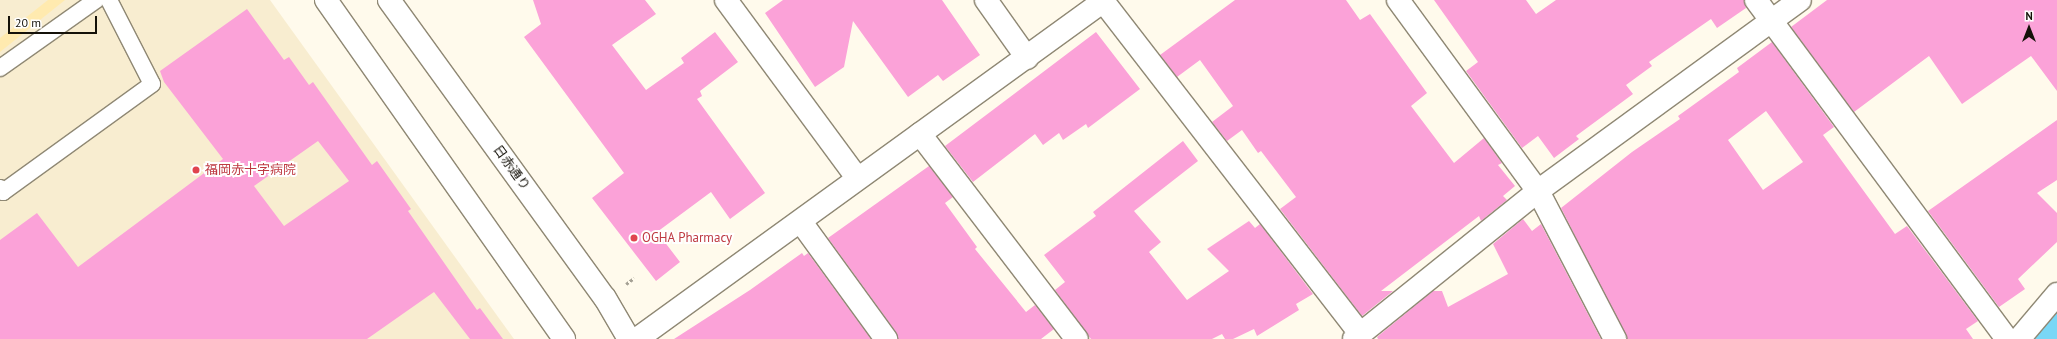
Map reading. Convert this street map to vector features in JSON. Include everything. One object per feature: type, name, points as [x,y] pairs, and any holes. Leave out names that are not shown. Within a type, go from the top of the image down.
[{"type":"street","points":[[326,0],[564,339]]},
{"type":"street","name":"日赤通り","points":[[389,0],[604,298],[629,339]]},
{"type":"street","points":[[726,0],[857,178]]},
{"type":"street","points":[[986,0],[1027,58]]},
{"type":"street","points":[[1398,0],[1538,191],[1615,339]]},
{"type":"street","points":[[1756,0],[2007,339]]},
{"type":"street","points":[[637,339],[801,222],[857,178],[1027,58],[1104,1],[1357,337],[1538,191],[1800,0]]},
{"type":"street","points":[[920,134],[1077,339]]},
{"type":"street","points":[[801,222],[886,339]]},
{"type":"street","points":[[2019,339],[2057,294]]},
{"type":"lane","points":[[0,68],[96,0]]},
{"type":"lane","points":[[0,188],[3,192],[152,84],[109,0]]},
{"type":"shaded area","name":"福岡赤十字病院","points":[[0,0],[270,0],[514,339],[0,339]]},
{"type":"shaded area","points":[[48,0],[65,0],[0,52],[0,38]]},
{"type":"water","points":[[2057,311],[2057,339],[2031,339]]},
{"type":"building","points":[[533,0],[645,0],[656,14],[612,45],[646,90],[684,63],[681,58],[715,32],[738,62],[700,91],[702,96],[697,99],[765,193],[730,219],[711,192],[657,232],[680,262],[656,281],[592,198],[624,173],[524,37],[541,24]]},
{"type":"building","points":[[783,0],[942,0],[980,55],[943,81],[938,75],[908,97],[853,21],[844,67],[815,87],[765,13]]},
{"type":"building","points":[[1235,0],[1346,0],[1360,20],[1370,14],[1427,93],[1411,106],[1454,163],[1484,138],[1502,163],[1498,165],[1515,186],[1503,196],[1507,200],[1481,221],[1479,216],[1381,291],[1393,291],[1362,316],[1280,209],[1296,197],[1261,151],[1258,153],[1242,130],[1227,141],[1212,122],[1233,106],[1200,60],[1177,77],[1160,55]]},
{"type":"building","points":[[1434,0],[1526,0],[1536,14],[1556,0],[1744,0],[1746,8],[1717,28],[1711,19],[1649,62],[1652,66],[1626,85],[1633,94],[1576,136],[1579,139],[1554,158],[1538,136],[1522,148],[1466,71],[1478,62]]},
{"type":"building","points":[[1827,0],[2057,0],[2057,91],[2031,56],[1962,104],[1929,56],[1854,112],[1791,27]]},
{"type":"building","points":[[247,9],[284,60],[289,57],[309,85],[313,82],[372,165],[377,161],[411,209],[408,211],[477,310],[480,308],[503,339],[470,339],[434,292],[367,339],[0,339],[0,240],[37,213],[78,267],[223,159],[164,82],[160,71]],"holes":[[[318,141],[349,181],[284,226],[254,186]]]},
{"type":"building","points":[[1096,32],[1140,89],[1088,128],[1086,124],[1063,140],[1059,133],[1043,145],[1035,134],[973,182],[945,146]]},
{"type":"building","points":[[1772,42],[1834,127],[1823,135],[1895,234],[1907,226],[1978,321],[1966,329],[1973,339],[1627,339],[1561,208],[1632,152],[1680,119],[1678,116],[1739,72],[1737,68]],"holes":[[[1766,111],[1803,162],[1763,190],[1728,140]]]},
{"type":"building","points":[[2057,120],[2057,180],[2037,193],[2057,213],[2057,242],[2018,279],[2025,289],[1999,307],[1928,211]]},
{"type":"building","points":[[1183,141],[1198,161],[1134,211],[1161,242],[1149,252],[1187,300],[1229,271],[1207,249],[1249,221],[1255,228],[1260,224],[1313,294],[1296,304],[1299,310],[1257,336],[1254,329],[1233,339],[1225,339],[1222,334],[1212,339],[1091,339],[1055,290],[1065,282],[1044,255],[1096,216],[1093,212]]},
{"type":"building","points":[[929,166],[953,197],[945,203],[977,247],[975,249],[1026,312],[1035,305],[1054,329],[1041,339],[898,339],[896,332],[828,238]]},
{"type":"building","points":[[1523,219],[1532,231],[1541,224],[1601,339],[1378,339],[1377,337],[1433,291],[1442,291],[1448,307],[1508,274],[1493,244]]},
{"type":"building","points":[[802,253],[804,256],[808,253],[871,339],[674,339],[750,290]]},
{"type":"place","name":"福岡赤十字病院","points":[[196,170]]},
{"type":"place","name":"OGHA Pharmacy","points":[[634,238]]}]
